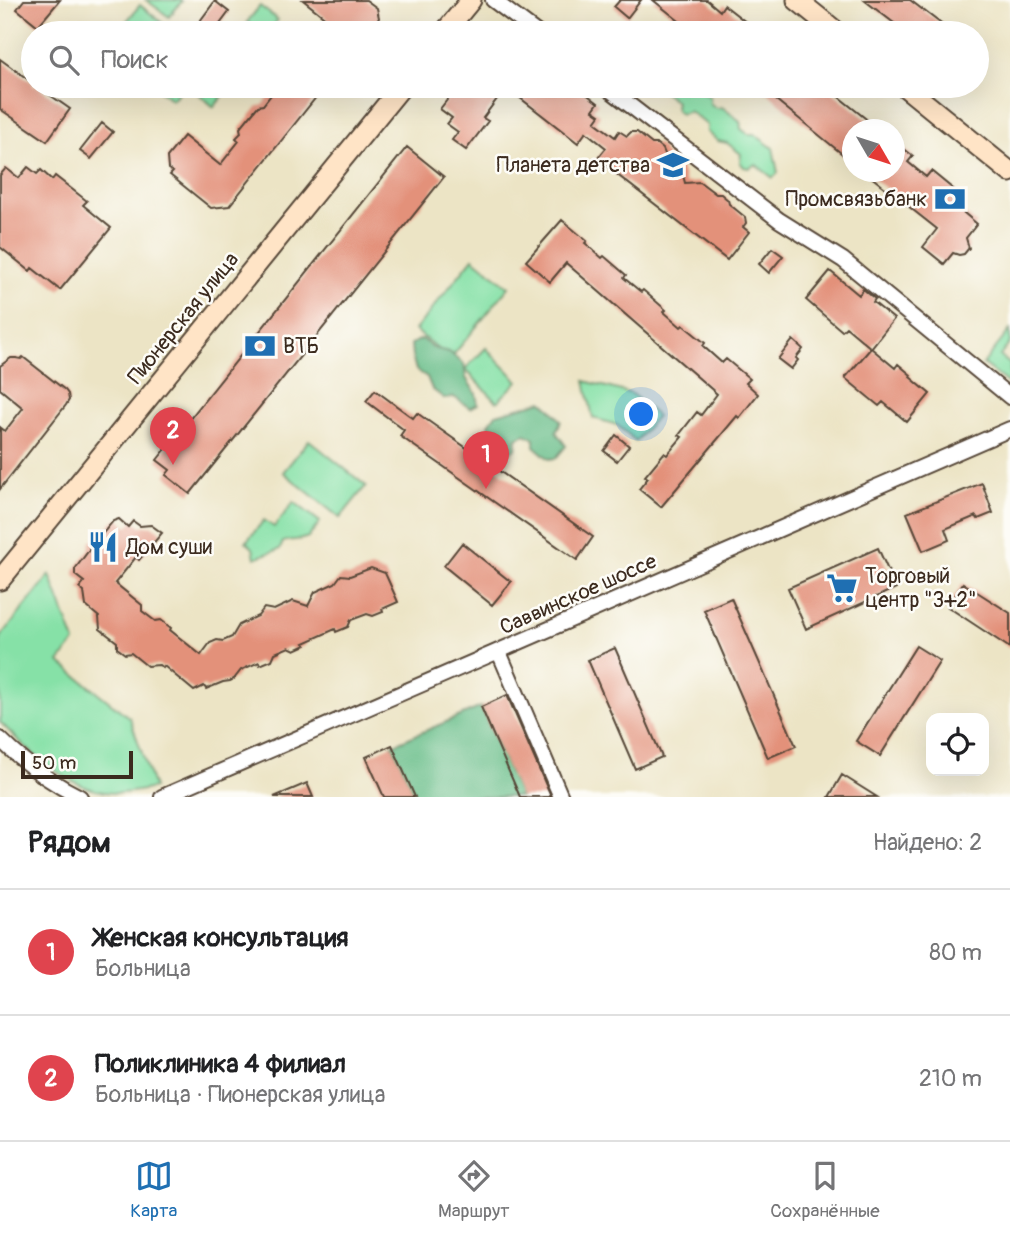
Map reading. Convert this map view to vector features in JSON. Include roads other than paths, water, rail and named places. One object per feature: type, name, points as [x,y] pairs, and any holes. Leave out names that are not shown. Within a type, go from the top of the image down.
[{"type":"main road","points":[[454,21],[471,0]]},
{"type":"main road","points":[[797,0],[823,21]]},
{"type":"main road","name":"Пионерская улица","points":[[0,580],[392,98]]},
{"type":"main road","points":[[919,98],[1010,172]]},
{"type":"street","points":[[494,0],[521,21]]},
{"type":"street","points":[[621,98],[779,220],[843,260],[1010,397]]},
{"type":"street","name":"Саввинское шоссе","points":[[162,797],[1010,429]]},
{"type":"street","points":[[499,652],[561,797]]},
{"type":"street","points":[[0,739],[30,767],[80,797]]},
{"type":"place","name":"Планета детства","points":[[673,165]]},
{"type":"place","name":"Промсвязьбанк","points":[[950,199]]},
{"type":"place","name":"ВТБ","points":[[260,346]]},
{"type":"place","name":"Поликлиника 4 филиал","points":[[173,465]]},
{"type":"place","name":"Женская консультация","points":[[486,489]]},
{"type":"place","name":"Дом суши","points":[[103,547]]},
{"type":"place","name":"Торговый центр \"3+2\"","points":[[842,588]]}]
